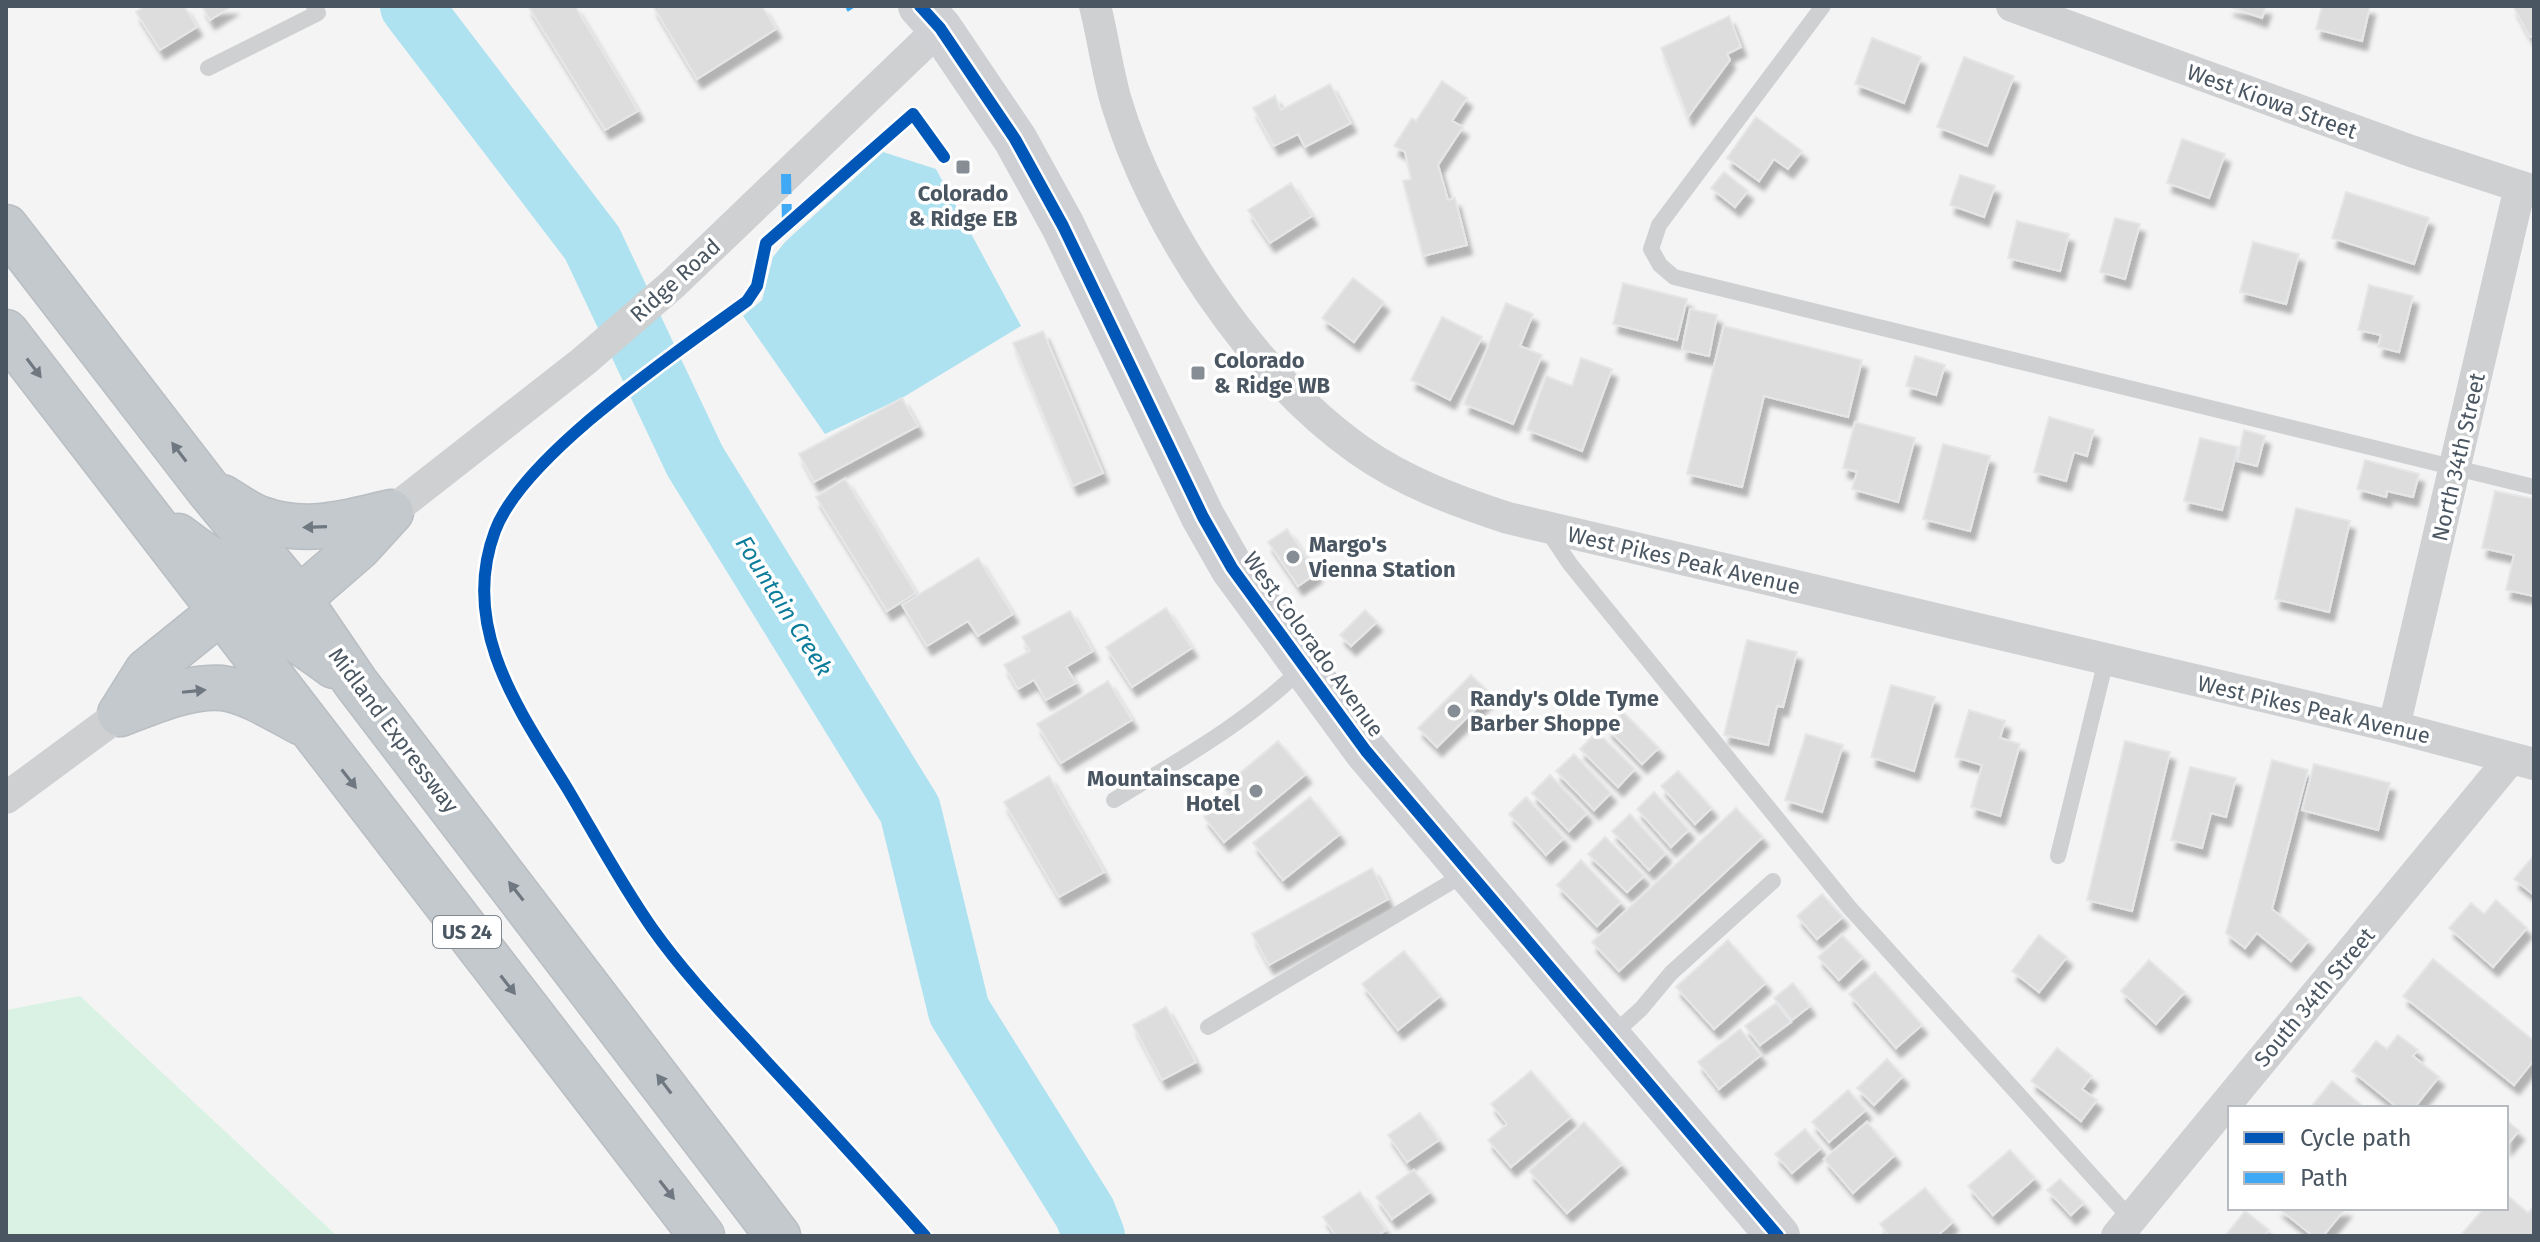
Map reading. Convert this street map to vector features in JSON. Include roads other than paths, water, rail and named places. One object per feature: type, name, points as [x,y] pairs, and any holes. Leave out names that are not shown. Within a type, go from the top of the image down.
[{"type":"highway","name":"Midland Expressway","points":[[6,227],[208,489],[299,599],[356,683],[778,1236]]},
{"type":"highway","name":"US 24","points":[[6,332],[702,1236]]},
{"type":"highway","points":[[208,489],[260,518],[298,527],[339,526],[391,512]]},
{"type":"highway","points":[[143,510],[215,565],[261,588],[299,599],[359,547],[391,512]]},
{"type":"highway","points":[[120,714],[147,671],[220,612],[250,616],[285,633],[356,683]]},
{"type":"highway","points":[[120,714],[180,692],[222,688],[263,702],[309,727]]},
{"type":"main road","name":"West Colorado Avenue","points":[[930,17],[1015,139],[1063,226],[1203,517],[1232,568],[1366,751],[1778,1236]]},
{"type":"street","name":"West Pikes Peak Avenue","points":[[1095,6],[1115,99],[1136,159],[1184,251],[1227,317],[1266,367],[1310,410],[1359,450],[1404,477],[1452,500],[1546,527],[2394,727],[2523,761]]},
{"type":"street","name":"West Kiowa Street","points":[[2012,6],[2411,151],[2527,189]]},
{"type":"street","name":"Ridge Road","points":[[391,512],[584,361],[673,284],[930,17]]},
{"type":"street","name":"North 34th Street","points":[[2394,727],[2527,189]]},
{"type":"street","points":[[6,798],[120,714]]},
{"type":"street","name":"South 34th Street","points":[[2124,1227],[2523,761]]},
{"type":"lane","points":[[208,68],[318,13],[314,6]]},
{"type":"lane","points":[[1823,6],[1659,225],[1651,249],[1660,265],[1674,277],[2534,487]]},
{"type":"lane","points":[[1546,527],[1570,564],[1849,907],[2124,1227]]},
{"type":"lane","points":[[2058,856],[2106,660]]},
{"type":"lane","points":[[1114,800],[1233,727],[1303,667]]},
{"type":"lane","points":[[1208,1027],[1469,872]]},
{"type":"lane","points":[[1609,1037],[1641,1009],[1671,973],[1773,881]]},
{"type":"water","points":[[883,152],[936,169],[1021,326],[902,398],[825,434],[743,316],[762,300],[773,257],[785,242]]},
{"type":"waterway","name":"Fountain Creek","points":[[411,6],[592,243],[695,461],[910,810],[959,1011],[1085,1213],[1094,1236]]},
{"type":"place","name":"Colorado & Ridge EB","points":[[963,167]]},
{"type":"place","name":"Colorado & Ridge WB","points":[[1198,373]]},
{"type":"place","name":"Margo's Vienna Station","points":[[1293,557]]},
{"type":"place","name":"Randy's Olde Tyme Barber Shoppe","points":[[1454,711]]},
{"type":"place","name":"Mountainscape Hotel","points":[[1256,791]]}]
